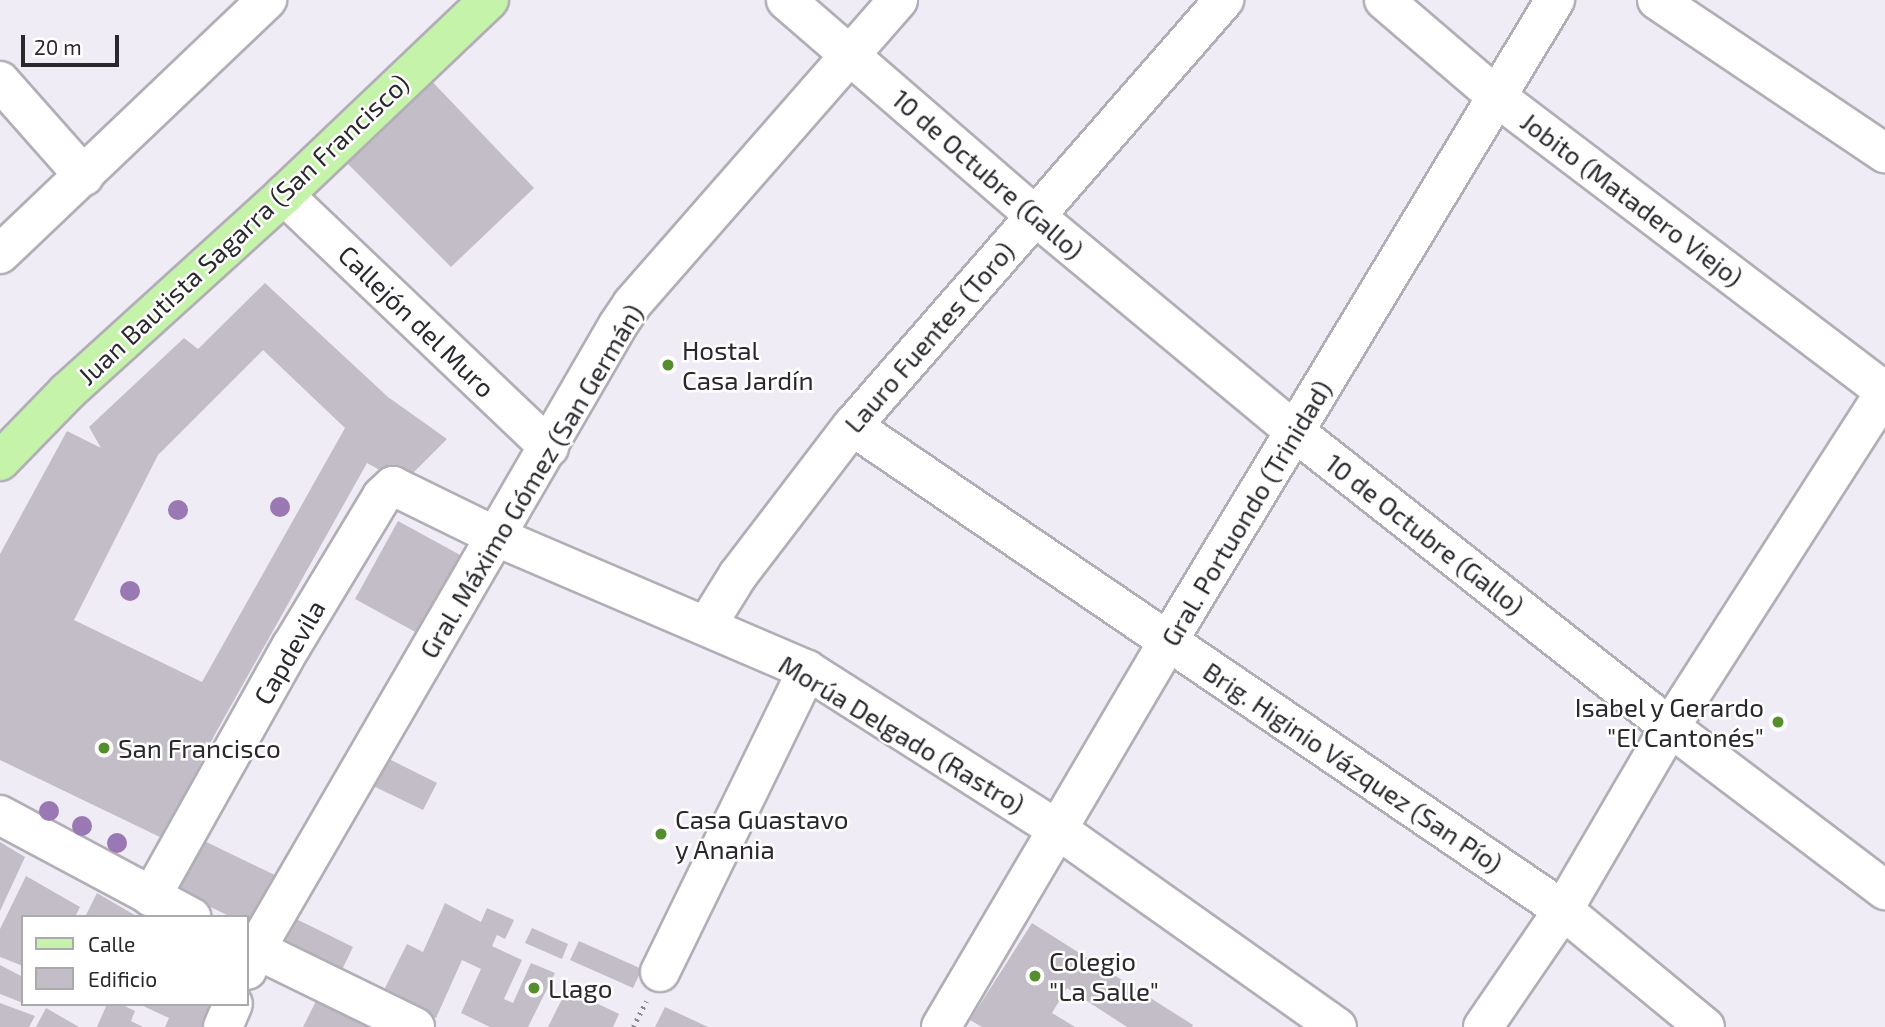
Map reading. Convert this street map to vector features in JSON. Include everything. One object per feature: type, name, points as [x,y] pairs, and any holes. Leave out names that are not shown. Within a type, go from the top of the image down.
[{"type":"main road","name":"Juan Bautista Sagarra (San Francisco)","points":[[0,461],[67,392],[284,195],[489,0]]},
{"type":"street","points":[[0,254],[267,0]]},
{"type":"street","name":"10 de Octubre (Gallo)","points":[[786,0],[1034,215],[1296,432],[1670,727],[1885,890]]},
{"type":"street","name":"Gral. Máximo Gómez (San Germán)","points":[[250,955],[497,537],[604,346],[632,304],[898,0]]},
{"type":"street","name":"Lauro Fuentes (Toro)","points":[[707,625],[738,575],[852,426],[1224,0]]},
{"type":"street","name":"Jobito (Matadero Viejo)","points":[[1384,0],[1497,97],[1885,391]]},
{"type":"street","name":"Gral. Portuondo (Trinidad)","points":[[941,1027],[1168,641],[1555,0]]},
{"type":"street","points":[[1657,0],[1885,152]]},
{"type":"street","points":[[0,80],[84,176]]},
{"type":"street","name":"Callejón del Muro","points":[[284,195],[549,447]]},
{"type":"street","points":[[1483,1027],[1563,910],[1670,727],[1885,391]]},
{"type":"street","name":"Brig. Higinio Vázquez (San Pío)","points":[[852,426],[1563,910],[1705,1027]]},
{"type":"street","name":"Morúa Delgado (Rastro)","points":[[393,486],[497,537],[807,670],[1057,829],[1337,1027]]},
{"type":"street","name":"Capdevila","points":[[151,897],[291,647],[382,496],[393,486]]},
{"type":"street","points":[[660,972],[807,670]]},
{"type":"street","points":[[0,815],[187,915]]},
{"type":"street","points":[[250,955],[415,1027]]},
{"type":"street","points":[[223,1027],[232,1006]]},
{"type":"building","points":[[423,72],[534,188],[451,267],[336,152]]},
{"type":"building","points":[[265,283],[388,397],[447,439],[403,483],[367,463],[214,736],[164,839],[0,760],[0,554],[67,431],[101,448],[89,427],[184,338],[198,349]],"holes":[[[263,350],[345,428],[202,682],[74,620],[158,455]]]},
{"type":"building","points":[[398,521],[462,556],[419,634],[355,599]]},
{"type":"building","points":[[383,756],[437,783],[423,810],[369,784]]},
{"type":"building","points":[[198,838],[277,876],[253,927],[248,924],[248,915],[227,915],[174,889]]},
{"type":"building","points":[[0,842],[25,857],[0,911]]},
{"type":"building","points":[[26,876],[80,907],[76,915],[21,915],[21,965],[0,957],[0,929]]},
{"type":"building","points":[[97,893],[135,915],[86,915]]},
{"type":"building","points":[[445,903],[481,922],[487,908],[514,920],[505,939],[497,935],[492,946],[522,960],[504,999],[513,1003],[531,963],[555,973],[528,1027],[490,1027],[461,1013],[481,969],[462,960],[436,1018],[383,992],[407,944],[423,952]]},
{"type":"building","points":[[288,915],[353,947],[339,976],[274,944]]},
{"type":"building","points":[[1032,923],[1193,1025],[1192,1027],[1127,1027],[1067,988],[1052,1013],[1075,1027],[982,1027],[970,1020]]},
{"type":"building","points":[[532,928],[568,944],[562,959],[525,943]]},
{"type":"building","points":[[579,941],[642,969],[633,988],[570,960]]},
{"type":"building","points":[[0,965],[21,976],[21,1002],[0,994]]},
{"type":"building","points":[[567,989],[619,1014],[613,1027],[548,1027]]},
{"type":"building","points":[[318,997],[378,1027],[303,1027]]},
{"type":"building","points":[[0,1003],[35,1016],[29,1027],[0,1027]]},
{"type":"building","points":[[106,1006],[125,1006],[135,1011],[131,1021],[143,1027],[97,1027]]},
{"type":"building","points":[[143,1006],[222,1006],[212,1027],[165,1027],[169,1018]]},
{"type":"building","points":[[665,1007],[708,1027],[655,1027]]},
{"type":"building","points":[[46,1008],[79,1027],[36,1027]]},
{"type":"place","name":"Hostal Casa Jardín","points":[[668,365]]},
{"type":"place","name":"Isabel y Gerardo \"El Cantonés\"","points":[[1778,722]]},
{"type":"place","name":"San Francisco","points":[[104,748]]},
{"type":"place","name":"Casa Guastavo y Anania","points":[[661,834]]},
{"type":"place","name":"Colegio \"La Salle\"","points":[[1035,976]]},
{"type":"place","name":"Llago","points":[[534,988]]}]
